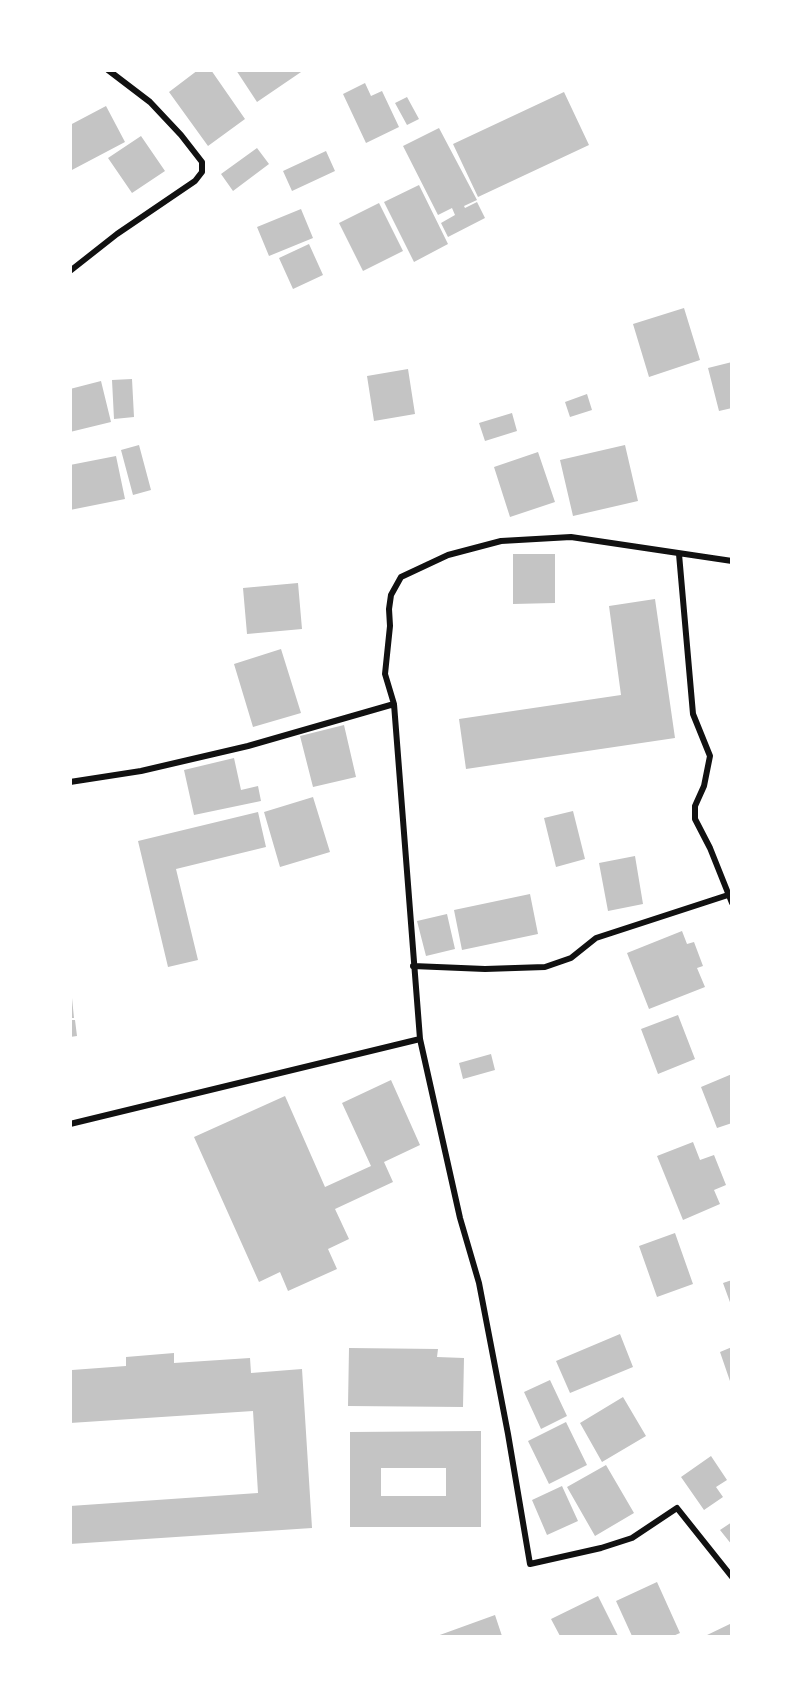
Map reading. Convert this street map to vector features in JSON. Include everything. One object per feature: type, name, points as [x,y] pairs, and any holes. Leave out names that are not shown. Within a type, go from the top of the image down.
[{"type":"street","points":[[70,271],[117,234],[195,181],[203,167],[202,162],[181,135],[150,102],[108,70]]},
{"type":"street","points":[[732,561],[571,537],[501,541],[448,555],[401,577],[391,595],[385,674],[394,704],[420,1039],[460,1218],[479,1283],[530,1564],[601,1548],[632,1538],[677,1508],[732,1578]]},
{"type":"street","points":[[679,554],[693,714],[710,756],[704,786],[695,806],[695,819],[710,848],[732,903]]},
{"type":"street","points":[[70,782],[141,771],[248,746],[394,704]]},
{"type":"street","points":[[413,966],[485,969],[545,967],[571,958],[596,938],[728,894]]},
{"type":"street","points":[[70,1124],[420,1039]]},
{"type":"building","points":[[198,70],[211,70],[245,119],[208,146],[169,92]]},
{"type":"building","points":[[236,70],[304,70],[257,102]]},
{"type":"building","points":[[365,83],[371,96],[382,91],[399,127],[366,143],[343,94]]},
{"type":"building","points":[[564,92],[589,145],[478,197],[453,144]]},
{"type":"building","points":[[407,97],[419,119],[407,125],[395,103]]},
{"type":"building","points":[[106,106],[125,142],[70,171],[70,125]]},
{"type":"building","points":[[439,128],[477,200],[464,206],[465,208],[477,202],[485,218],[448,237],[441,223],[455,215],[452,208],[438,215],[403,146]]},
{"type":"building","points":[[141,136],[165,171],[132,193],[108,158]]},
{"type":"building","points":[[257,148],[269,164],[233,191],[221,174]]},
{"type":"building","points":[[326,151],[335,171],[292,191],[283,171]]},
{"type":"building","points":[[419,185],[448,244],[414,262],[384,202]]},
{"type":"building","points":[[379,203],[403,251],[363,271],[339,223]]},
{"type":"building","points":[[301,209],[313,238],[269,256],[257,227]]},
{"type":"building","points":[[309,244],[323,275],[293,289],[279,258]]},
{"type":"building","points":[[684,308],[700,360],[649,377],[633,324]]},
{"type":"building","points":[[732,362],[732,408],[719,411],[708,368]]},
{"type":"building","points":[[408,369],[415,414],[374,421],[367,376]]},
{"type":"building","points":[[132,379],[134,417],[114,419],[112,380]]},
{"type":"building","points":[[101,381],[111,422],[70,432],[70,389]]},
{"type":"building","points":[[587,394],[592,410],[570,417],[565,402]]},
{"type":"building","points":[[512,413],[517,431],[485,441],[479,423]]},
{"type":"building","points":[[139,445],[151,490],[133,495],[121,450]]},
{"type":"building","points":[[625,445],[638,501],[573,516],[560,460]]},
{"type":"building","points":[[538,452],[555,502],[510,517],[494,467]]},
{"type":"building","points":[[116,456],[125,499],[70,510],[70,465]]},
{"type":"building","points":[[513,554],[555,554],[555,603],[513,604]]},
{"type":"building","points":[[298,583],[302,629],[247,634],[243,588]]},
{"type":"building","points":[[655,599],[675,738],[466,769],[459,719],[621,695],[609,606]]},
{"type":"building","points":[[281,649],[301,713],[253,727],[234,664]]},
{"type":"building","points":[[344,725],[356,777],[313,787],[300,736]]},
{"type":"building","points":[[234,758],[241,790],[258,786],[261,801],[194,815],[184,770]]},
{"type":"building","points":[[313,797],[330,852],[280,867],[264,812]]},
{"type":"building","points":[[573,811],[585,859],[556,867],[544,818]]},
{"type":"building","points":[[258,812],[266,847],[176,869],[198,960],[168,967],[138,841]]},
{"type":"building","points":[[635,856],[643,904],[608,911],[599,863]]},
{"type":"building","points":[[530,894],[538,934],[462,950],[454,910]]},
{"type":"building","points":[[447,914],[455,949],[426,956],[417,921]]},
{"type":"building","points":[[682,931],[687,944],[694,942],[703,966],[697,968],[705,987],[649,1009],[627,953]]},
{"type":"building","points":[[70,998],[72,998],[74,1018],[70,1018]]},
{"type":"building","points":[[678,1015],[695,1059],[658,1074],[641,1029]]},
{"type":"building","points":[[70,1020],[75,1020],[77,1036],[70,1037]]},
{"type":"building","points":[[491,1054],[495,1070],[463,1079],[459,1063]]},
{"type":"building","points":[[732,1074],[732,1123],[717,1128],[701,1087]]},
{"type":"building","points":[[391,1080],[420,1145],[384,1162],[393,1182],[335,1209],[349,1239],[328,1249],[337,1269],[288,1291],[280,1272],[259,1282],[194,1137],[285,1096],[325,1187],[371,1166],[342,1103]]},
{"type":"building","points":[[693,1142],[700,1160],[714,1155],[726,1185],[714,1190],[720,1204],[683,1220],[657,1156]]},
{"type":"building","points":[[675,1233],[693,1284],[657,1297],[639,1246]]},
{"type":"building","points":[[732,1280],[732,1305],[731,1305],[723,1283]]},
{"type":"building","points":[[620,1334],[633,1367],[570,1393],[556,1361]]},
{"type":"building","points":[[732,1347],[732,1384],[731,1384],[720,1352]]},
{"type":"building","points":[[349,1348],[438,1349],[437,1357],[464,1358],[463,1407],[348,1406]]},
{"type":"building","points":[[174,1353],[174,1363],[250,1358],[251,1373],[302,1369],[312,1528],[70,1544],[70,1506],[258,1493],[253,1411],[70,1423],[72,1370],[126,1366],[126,1357]]},
{"type":"building","points":[[550,1380],[567,1416],[541,1429],[524,1392]]},
{"type":"building","points":[[623,1397],[646,1436],[602,1462],[580,1423]]},
{"type":"building","points":[[566,1422],[587,1465],[549,1484],[528,1441]]},
{"type":"building","points":[[481,1431],[481,1527],[350,1527],[350,1432]],"holes":[[[381,1468],[446,1468],[446,1496],[381,1496]]]},
{"type":"building","points":[[711,1456],[727,1480],[716,1487],[723,1497],[704,1510],[681,1477]]},
{"type":"building","points":[[606,1465],[634,1513],[595,1536],[567,1487]]},
{"type":"building","points":[[562,1486],[578,1521],[547,1535],[532,1500]]},
{"type":"building","points":[[732,1522],[732,1545],[720,1530]]},
{"type":"building","points":[[657,1582],[680,1633],[673,1636],[632,1636],[616,1601]]},
{"type":"building","points":[[598,1596],[618,1636],[560,1636],[551,1619]]},
{"type":"building","points":[[495,1615],[502,1636],[437,1636]]},
{"type":"building","points":[[732,1623],[732,1636],[705,1636]]}]
